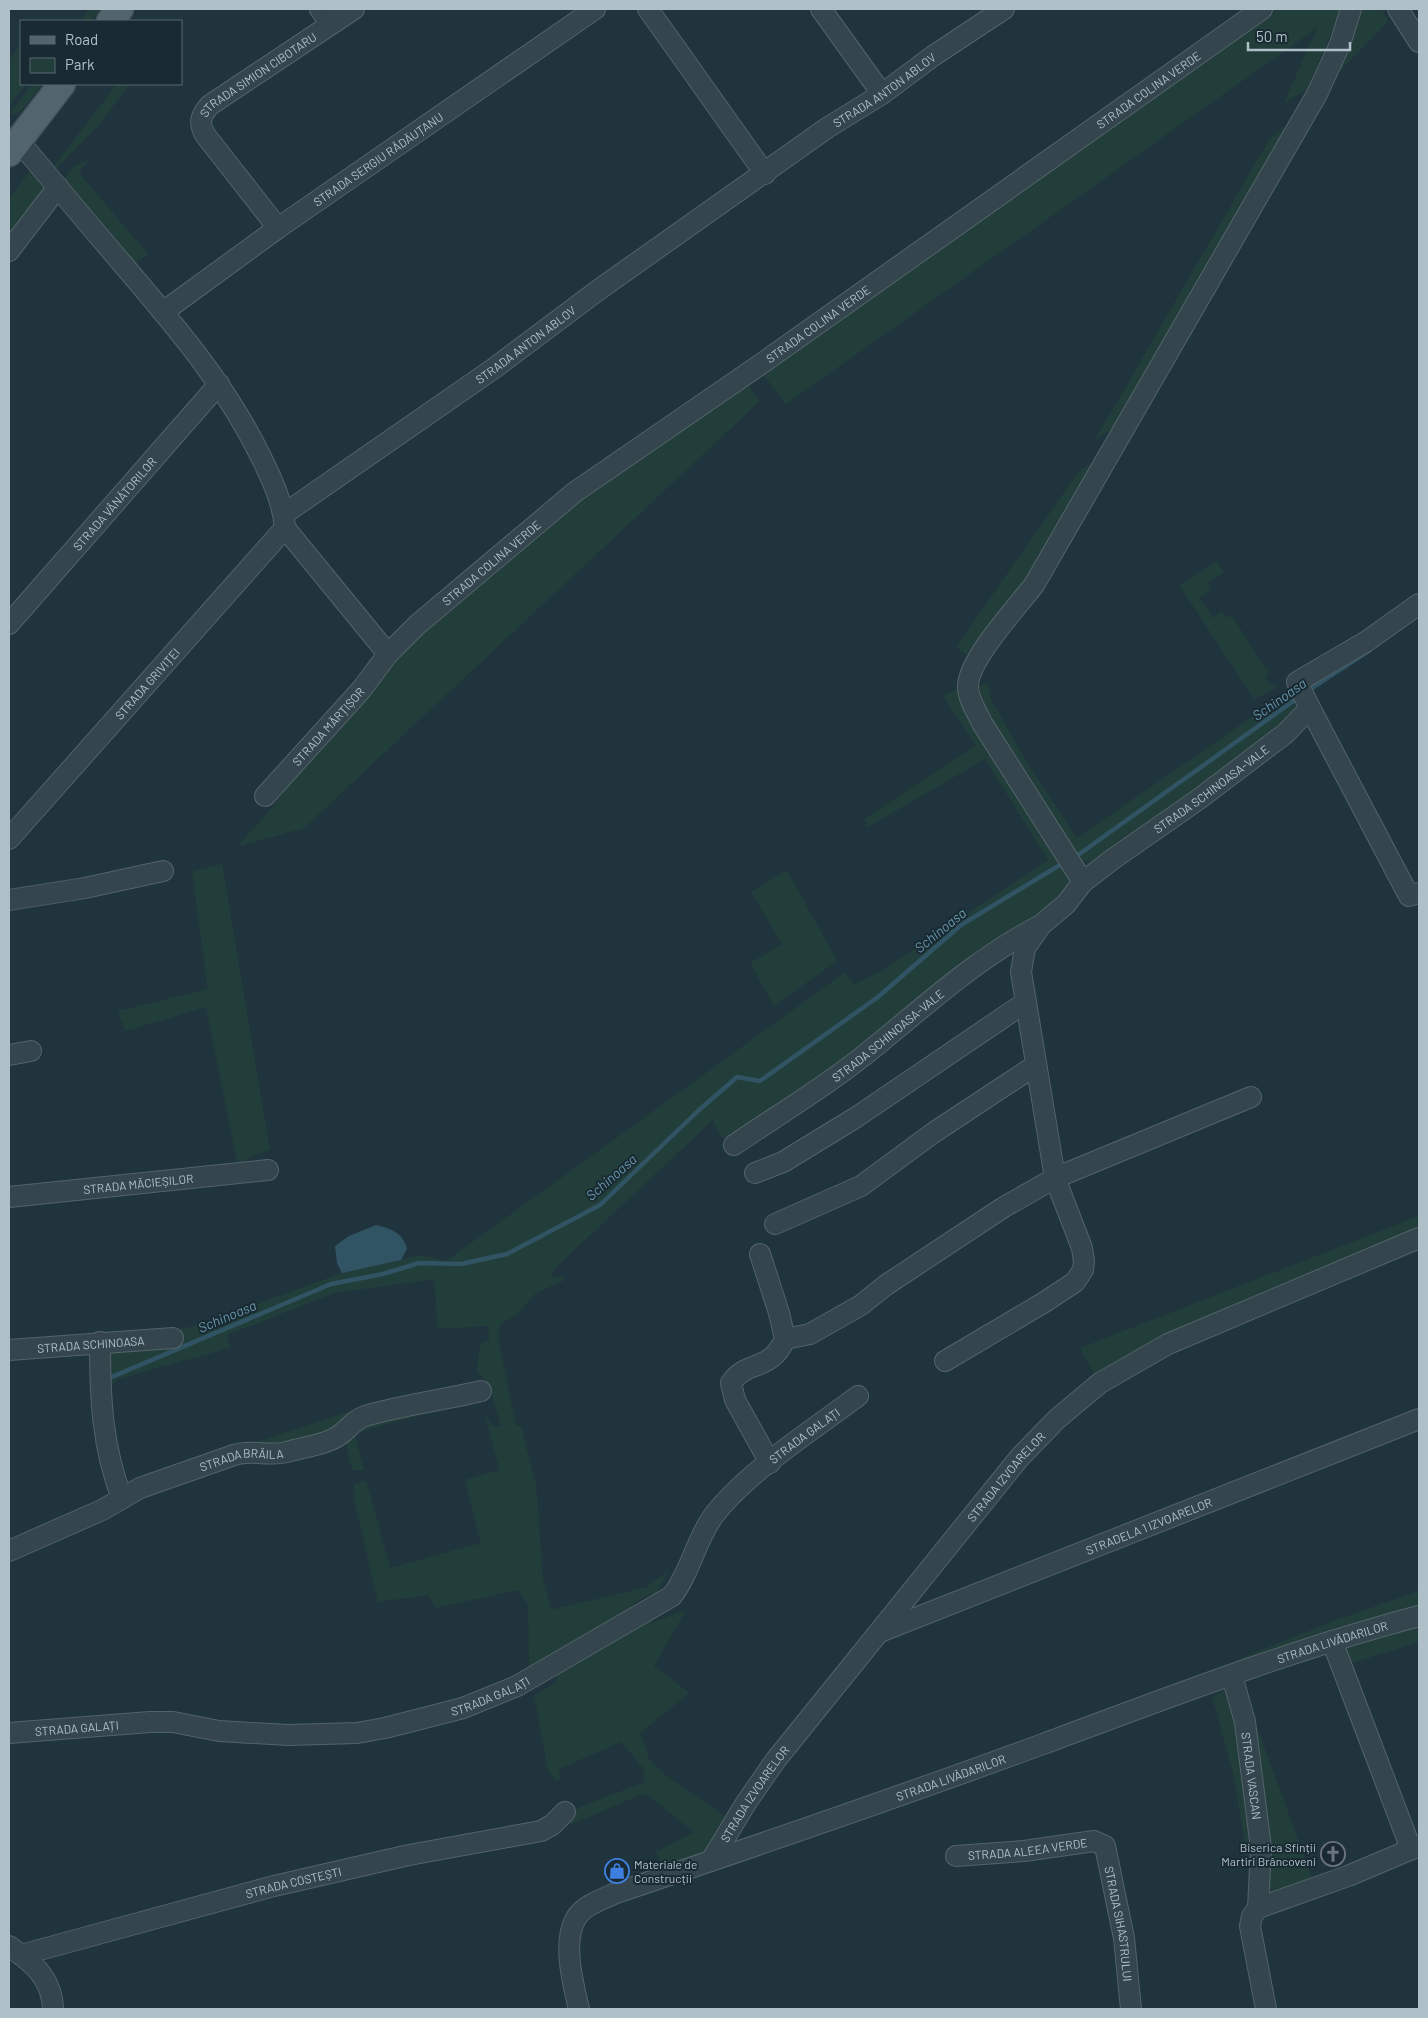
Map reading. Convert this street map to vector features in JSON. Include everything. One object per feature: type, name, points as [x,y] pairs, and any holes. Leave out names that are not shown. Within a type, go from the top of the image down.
[{"type":"main road","points":[[111,20],[120,9]]},
{"type":"main road","points":[[14,146],[61,85]]},
{"type":"street","name":"STRADA SIMION CIBOTARU","points":[[278,228],[206,136],[201,128],[200,120],[210,105],[326,17],[354,9]]},
{"type":"street","name":"STRADA SERGIU RĂDĂUȚANU","points":[[164,312],[278,228],[595,9]]},
{"type":"street","points":[[648,9],[765,174]]},
{"type":"street","points":[[821,9],[882,94]]},
{"type":"street","name":"STRADA ANTON ABLOV","points":[[285,521],[654,250],[765,174],[827,128],[882,94],[933,56],[1004,9]]},
{"type":"street","name":"STRADA COLINA VERDE","points":[[388,654],[431,613],[575,492],[761,364],[1262,9]]},
{"type":"street","points":[[1083,882],[982,723],[970,697],[968,687],[970,676],[979,655],[1034,585],[1307,111],[1340,44],[1351,9]]},
{"type":"street","points":[[1398,9],[1419,42]]},
{"type":"street","points":[[14,146],[58,187],[194,348],[220,384],[253,441],[271,478],[285,521],[388,654]]},
{"type":"street","points":[[9,252],[58,187]]},
{"type":"street","name":"STRADA VÂNĂTORILOR","points":[[9,624],[220,384]]},
{"type":"street","name":"STRADA GRIVIȚEI","points":[[9,839],[285,521]]},
{"type":"street","name":"STRADA SCHINOASA-VALE","points":[[734,1145],[860,1059],[937,993],[1009,942],[1041,925],[1066,904],[1083,882],[1231,775],[1286,732],[1304,696],[1367,641],[1419,604]]},
{"type":"street","name":"STRADA MĂRȚIȘOR","points":[[266,796],[361,690],[388,654]]},
{"type":"street","points":[[1304,696],[1410,896],[1419,893]]},
{"type":"street","points":[[9,900],[84,888],[163,871]]},
{"type":"street","name":"STRADA SCHINOASA-VALE","points":[[945,1361],[1075,1282],[1083,1270],[1082,1248],[1055,1178],[1021,972],[1025,948],[1041,925]]},
{"type":"street","points":[[755,1173],[784,1162],[855,1118],[1026,1002]]},
{"type":"street","points":[[9,1055],[31,1051]]},
{"type":"street","points":[[775,1224],[861,1186],[933,1133],[1036,1065]]},
{"type":"street","points":[[785,1339],[810,1334],[861,1305],[886,1285],[1004,1206],[1055,1178],[1251,1097]]},
{"type":"street","name":"STRADA MĂCIEȘILOR","points":[[9,1197],[268,1170]]},
{"type":"street","name":"STRADA IZVOARELOR","points":[[711,1861],[746,1803],[775,1761],[878,1633],[944,1555],[1020,1457],[1057,1419],[1100,1383],[1168,1344],[1419,1238]]},
{"type":"street","points":[[760,1254],[779,1313],[785,1339],[775,1357],[766,1363],[746,1370],[731,1383],[735,1400],[770,1463]]},
{"type":"street","name":"STRADA SCHINOASA","points":[[9,1350],[173,1338]]},
{"type":"street","points":[[100,1342],[100,1402],[104,1437],[113,1476],[122,1498]]},
{"type":"street","name":"STRADA BRĂILA","points":[[9,1551],[102,1510],[140,1488],[234,1454],[246,1451],[283,1453],[328,1440],[341,1434],[348,1426],[365,1416],[481,1391]]},
{"type":"street","name":"STRADA GALAȚI","points":[[9,1733],[173,1722],[219,1731],[322,1735],[385,1728],[464,1708],[543,1673],[672,1596],[682,1583],[713,1516],[728,1499],[770,1463],[858,1396]]},
{"type":"street","name":"STRADELA 1 IZVOARELOR","points":[[878,1633],[1419,1419]]},
{"type":"street","name":"STRADA LIVĂDARILOR","points":[[579,2009],[570,1973],[570,1934],[577,1917],[592,1904],[616,1893],[1332,1641],[1419,1616]]},
{"type":"street","points":[[1266,2009],[1250,1926],[1252,1916],[1258,1908],[1348,1876],[1415,1848],[1332,1641]]},
{"type":"street","name":"STRADA VASCAN","points":[[1232,1676],[1245,1722],[1261,1848],[1258,1908]]},
{"type":"street","name":"STRADA COSTEȘTI","points":[[15,1950],[408,1855],[541,1831],[552,1825],[564,1812]]},
{"type":"street","name":"STRADA ALEEA VERDE","points":[[956,1856],[1100,1842]]},
{"type":"street","name":"STRADA SIHASTRULUI","points":[[1100,1842],[1105,1846],[1111,1868],[1124,1938],[1131,2009]]},
{"type":"street","name":"STRADA COSTEȘTI","points":[[15,1950],[39,1970],[48,1983],[53,1997],[53,2009]]},
{"type":"green space","points":[[90,9],[100,9],[91,20],[81,20]]},
{"type":"green space","points":[[1275,9],[1341,9],[1307,89],[1284,103],[1317,28],[786,404],[761,372]]},
{"type":"green space","points":[[1360,9],[1382,9],[1388,21],[1335,76]]},
{"type":"green space","points":[[20,45],[20,85],[25,85],[9,106],[9,60]]},
{"type":"green space","points":[[31,85],[41,85],[19,114],[10,113]]},
{"type":"green space","points":[[116,85],[129,85],[97,127],[56,169],[54,166]]},
{"type":"green space","points":[[1287,126],[1119,425],[1095,440],[1270,138]]},
{"type":"green space","points":[[88,160],[79,173],[148,254],[136,263],[64,178],[75,166]]},
{"type":"green space","points":[[31,170],[51,190],[9,239],[9,199]]},
{"type":"green space","points":[[747,383],[760,401],[304,828],[237,847],[271,809],[293,779],[404,652],[404,647],[563,511]]},
{"type":"green space","points":[[1095,461],[1016,596],[966,655],[956,647],[1079,471]]},
{"type":"green space","points":[[1216,561],[1224,572],[1208,583],[1211,590],[1199,598],[1213,618],[1222,612],[1226,618],[1231,614],[1263,665],[1269,671],[1265,679],[1277,688],[1254,699],[1180,586]]},
{"type":"green space","points":[[988,683],[990,698],[1031,769],[1077,838],[1291,690],[1302,702],[1298,714],[1165,816],[1095,862],[1084,861],[1068,845],[996,731],[982,700],[979,686]]},
{"type":"green space","points":[[958,688],[966,711],[1069,875],[1067,891],[913,1005],[861,1050],[739,1134],[722,1138],[713,1120],[553,1270],[551,1278],[562,1276],[565,1280],[536,1293],[517,1314],[499,1325],[498,1338],[516,1425],[521,1427],[536,1485],[543,1579],[551,1610],[647,1587],[668,1571],[655,1597],[651,1593],[633,1604],[636,1610],[555,1660],[522,1677],[529,1664],[528,1604],[517,1590],[436,1608],[428,1595],[378,1602],[355,1503],[354,1484],[366,1480],[390,1568],[481,1543],[465,1480],[500,1470],[485,1416],[494,1427],[501,1426],[489,1383],[477,1372],[480,1344],[489,1341],[488,1326],[438,1329],[434,1279],[334,1293],[227,1335],[230,1348],[117,1379],[107,1392],[120,1474],[110,1444],[104,1412],[103,1380],[109,1349],[180,1342],[180,1329],[199,1325],[342,1273],[422,1255],[446,1261],[844,973],[854,984],[878,973],[1048,860],[985,759],[868,827],[864,819],[976,745],[943,696]]},
{"type":"green space","points":[[222,864],[270,1150],[252,1156],[238,1166],[206,1007],[125,1031],[118,1011],[208,989],[192,872]]},
{"type":"green space","points":[[787,870],[837,961],[774,1006],[750,963],[782,944],[751,892]]},
{"type":"green space","points":[[1419,1216],[1419,1230],[1095,1375],[1080,1348]]},
{"type":"green space","points":[[476,1381],[477,1387],[284,1447],[244,1446],[369,1405]]},
{"type":"green space","points":[[481,1399],[354,1433],[364,1470],[352,1470],[345,1439],[352,1427]]},
{"type":"green space","points":[[1419,1591],[1419,1609],[1223,1673],[1211,1670],[1342,1618]]},
{"type":"green space","points":[[686,1610],[654,1666],[689,1693],[640,1733],[650,1761],[667,1776],[728,1818],[709,1848],[703,1853],[688,1861],[663,1869],[656,1852],[694,1832],[645,1793],[570,1825],[568,1818],[580,1807],[645,1782],[643,1768],[621,1742],[559,1769],[560,1780],[556,1780],[548,1770],[534,1695],[557,1682],[556,1669],[648,1617],[653,1622]]},
{"type":"green space","points":[[1419,1626],[1419,1642],[1349,1664],[1344,1650]]},
{"type":"green space","points":[[1242,1687],[1313,1880],[1277,1893],[1264,1892]]},
{"type":"green space","points":[[1227,1690],[1234,1698],[1254,1860],[1254,1897],[1233,1772],[1212,1696]]},
{"type":"water","points":[[376,1225],[396,1232],[403,1239],[407,1249],[401,1260],[342,1273],[337,1263],[335,1246],[349,1236]]},
{"type":"waterway","name":"Schinoasa","points":[[1307,691],[1370,650]]},
{"type":"waterway","name":"Schinoasa","points":[[1078,855],[1299,697]]},
{"type":"waterway","name":"Schinoasa","points":[[107,1379],[331,1284],[383,1274],[419,1263],[461,1264],[507,1254],[600,1205],[699,1110],[737,1077],[760,1081],[878,997],[961,925],[1060,865]]},
{"type":"place","name":"Biserica Sfinții Martiri Brâncoveni","points":[[1333,1854]]},
{"type":"place","name":"Materiale de Construcții","points":[[617,1871]]}]
